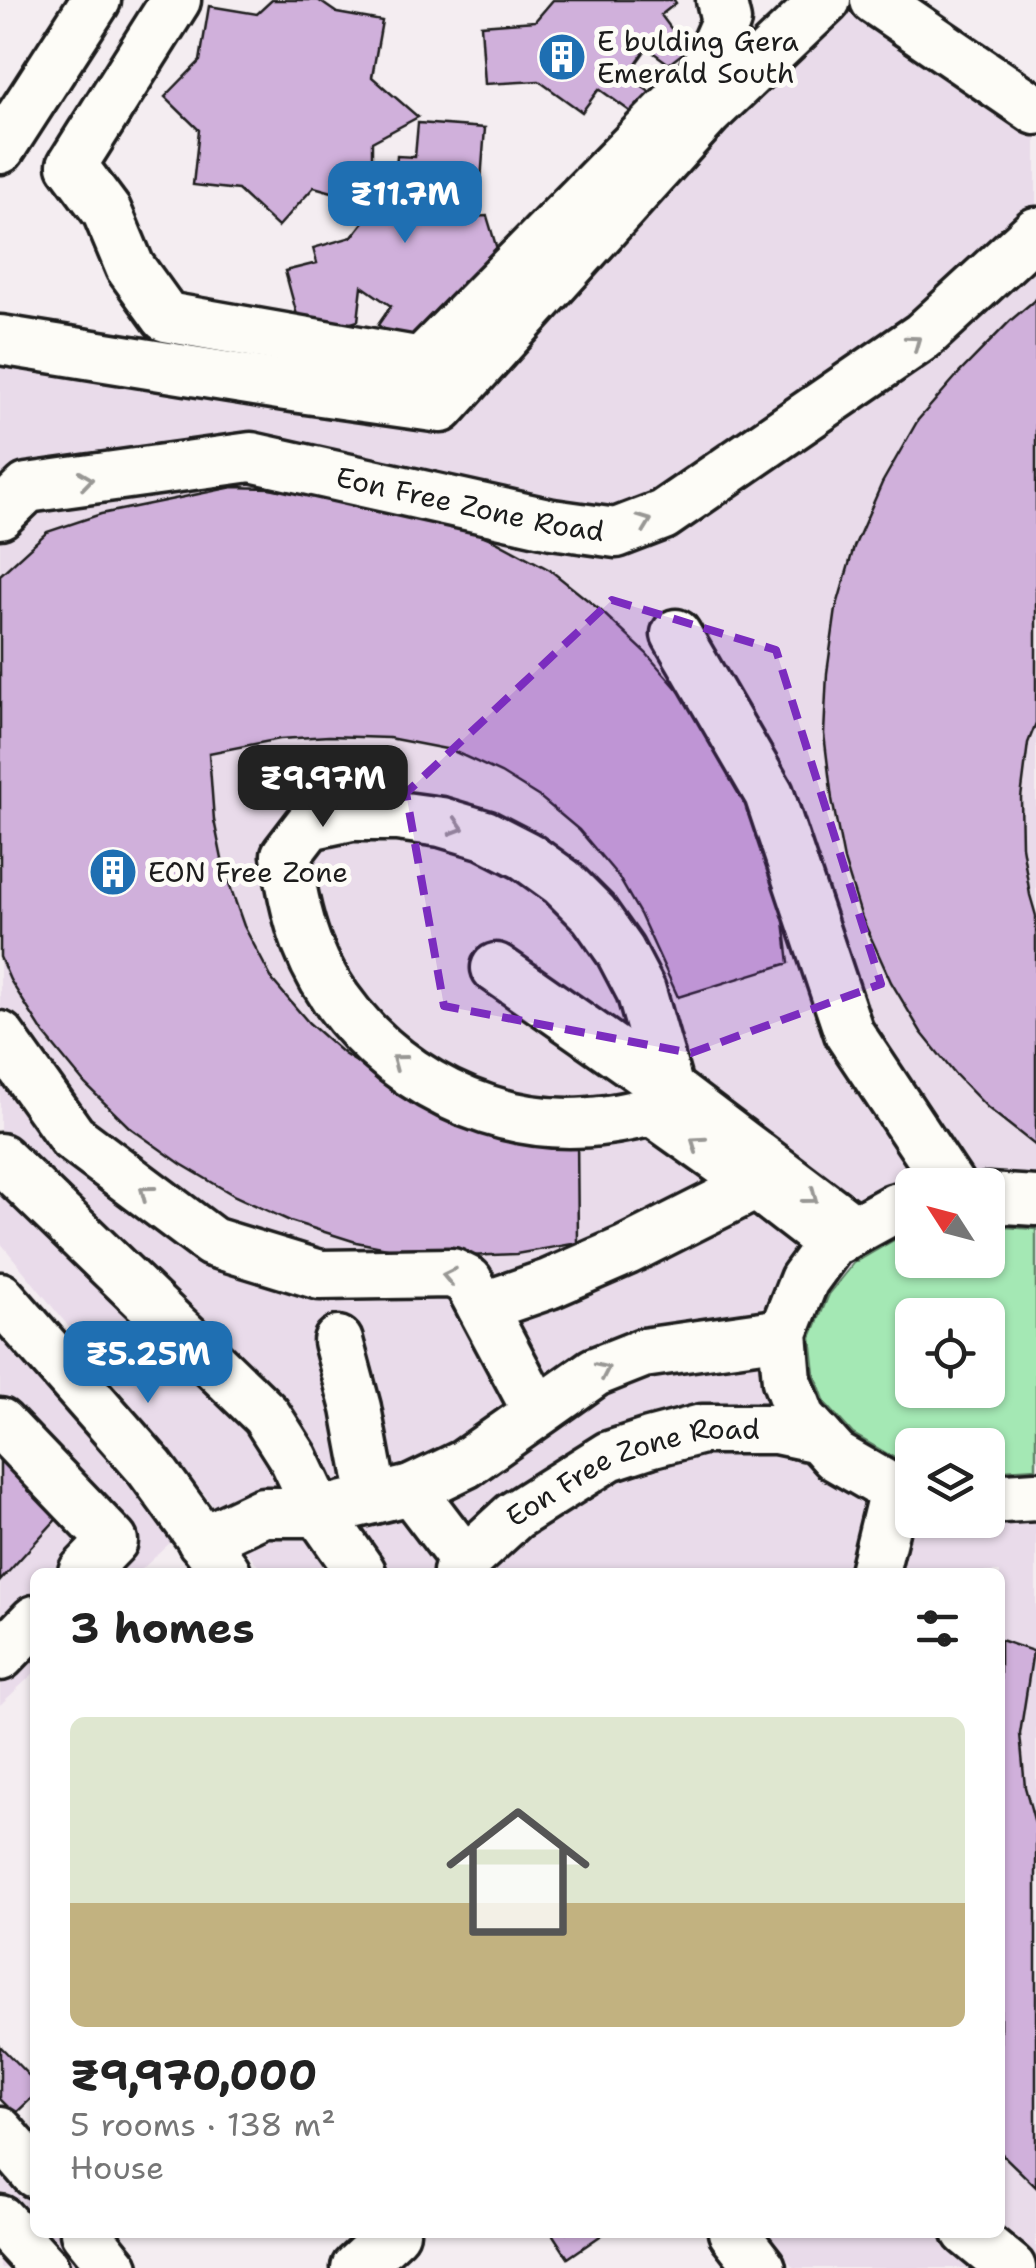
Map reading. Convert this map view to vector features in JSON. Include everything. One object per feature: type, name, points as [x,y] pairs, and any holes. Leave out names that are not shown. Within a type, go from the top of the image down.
[{"type":"street","points":[[0,149],[96,0]]},
{"type":"street","points":[[176,0],[72,166],[107,212],[130,267],[166,317],[421,362],[702,76],[726,21],[722,0]]},
{"type":"street","points":[[0,340],[441,408],[708,112],[826,0]]},
{"type":"street","points":[[875,0],[1036,110]]},
{"type":"street","name":"Eon Free Zone Road","points":[[0,514],[26,488],[250,457],[552,524],[616,533],[664,515],[923,336],[1036,232]]},
{"type":"street","points":[[676,634],[768,794],[848,1033],[939,1168]]},
{"type":"street","points":[[660,1100],[613,1121],[566,1123],[519,1118],[474,1106],[431,1085],[392,1059],[358,1026],[330,988],[308,946],[294,902],[286,855],[308,825],[351,816],[397,816],[441,822],[485,835],[526,856],[562,882],[594,914],[620,951],[641,991],[660,1100],[756,1185],[843,1237]]},
{"type":"street","points":[[490,976],[843,1237]]},
{"type":"street","points":[[0,1036],[72,1137],[212,1242],[320,1274],[452,1273],[468,1281],[537,1412]]},
{"type":"street","points":[[0,1158],[266,1415],[294,1459],[320,1512],[357,1568]]},
{"type":"street","points":[[482,1307],[628,1250],[756,1185]]},
{"type":"street","points":[[1005,1199],[1036,1201]]},
{"type":"street","name":"Eon Free Zone Road","points":[[895,1208],[843,1237],[804,1280],[783,1333],[787,1381],[800,1418],[835,1456],[895,1487]]},
{"type":"street","points":[[0,1298],[150,1468],[214,1557],[262,1512],[320,1512],[392,1494],[465,1464],[595,1372],[643,1353],[783,1333]]},
{"type":"street","name":"Eon Free Zone Road","points":[[338,1341],[356,1408],[392,1494],[462,1566],[514,1516],[610,1456],[702,1430],[776,1429],[820,1438]]},
{"type":"street","points":[[0,1423],[114,1541],[86,1568]]},
{"type":"street","name":"Eon Free Zone Road","points":[[875,1568],[895,1513]]},
{"type":"street","points":[[0,1656],[30,1625]]},
{"type":"street","points":[[0,2132],[30,2168]]},
{"type":"street","points":[[0,2220],[44,2268]]},
{"type":"street","points":[[89,2238],[114,2268]]},
{"type":"street","points":[[356,2268],[388,2238]]},
{"type":"street","points":[[738,2238],[760,2268]]},
{"type":"street","points":[[974,2238],[1011,2268]]},
{"type":"highlighted area","points":[[612,600],[776,650],[881,984],[691,1053],[444,1006],[406,793]]},
{"type":"shaded area","name":"EON Free Zone","points":[[790,0],[836,0],[1036,91],[1036,2268],[794,2268],[770,2238],[1005,2238],[1005,1568],[260,1568],[0,1242],[0,319],[430,392]]},
{"type":"shaded area","points":[[0,1303],[174,1539],[143,1568],[30,1568],[30,1677],[0,1705]]},
{"type":"shaded area","points":[[0,2159],[30,2187],[30,2238],[83,2238],[116,2268],[0,2268]]},
{"type":"green space","points":[[1005,1227],[1036,1229],[1036,1468],[1005,1470],[1005,1428],[895,1428],[895,1458],[853,1434],[825,1403],[815,1375],[811,1337],[829,1294],[854,1263],[895,1239],[895,1278],[1005,1278]]},
{"type":"building","points":[[272,0],[318,0],[337,13],[382,21],[372,77],[418,117],[372,142],[372,203],[314,187],[278,227],[238,190],[193,185],[199,130],[165,97],[200,61],[209,6],[257,14]]},
{"type":"building","name":"E bulding Gera Emerald South","points":[[553,0],[674,0],[676,3],[661,15],[687,50],[669,64],[647,48],[627,76],[654,95],[638,117],[599,89],[582,112],[539,81],[485,84],[481,25],[535,21]]},
{"type":"building","points":[[418,123],[485,128],[481,181],[438,203],[452,218],[487,216],[503,269],[463,282],[415,351],[378,325],[391,306],[362,286],[358,321],[303,337],[285,271],[317,263],[313,248],[352,237],[376,206],[399,223],[412,214],[414,193],[394,192],[397,156],[415,157]]},
{"type":"building","points":[[1036,299],[1036,723],[1028,743],[1021,798],[1022,846],[1036,916],[1036,1146],[988,1108],[954,1073],[921,1032],[891,982],[862,918],[844,860],[824,734],[836,609],[854,547],[882,483],[918,420],[960,372]]},
{"type":"building","name":"EON Free Zone","points":[[233,487],[305,489],[436,516],[496,541],[550,570],[646,653],[685,698],[752,808],[782,904],[789,963],[678,997],[618,876],[579,830],[541,798],[501,773],[451,750],[389,738],[280,739],[209,753],[214,820],[224,869],[244,926],[273,981],[309,1023],[344,1054],[386,1081],[577,1135],[578,1243],[516,1254],[413,1253],[356,1242],[290,1221],[235,1196],[129,1127],[85,1084],[44,1034],[10,980],[0,957],[0,575],[47,532],[101,514]]},
{"type":"building","points":[[0,1450],[61,1514],[0,1581]]},
{"type":"building","points":[[1005,1642],[1033,1651],[1020,1734],[1025,1787],[1036,1827],[1036,2187],[1005,2157]]},
{"type":"building","points":[[0,2046],[30,2077],[30,2100],[15,2114],[0,2099]]},
{"type":"building","points":[[555,2238],[597,2238],[568,2258]]},
{"type":"place","name":"E bulding Gera Emerald South","points":[[562,57]]},
{"type":"place","name":"EON Free Zone","points":[[113,872]]}]
